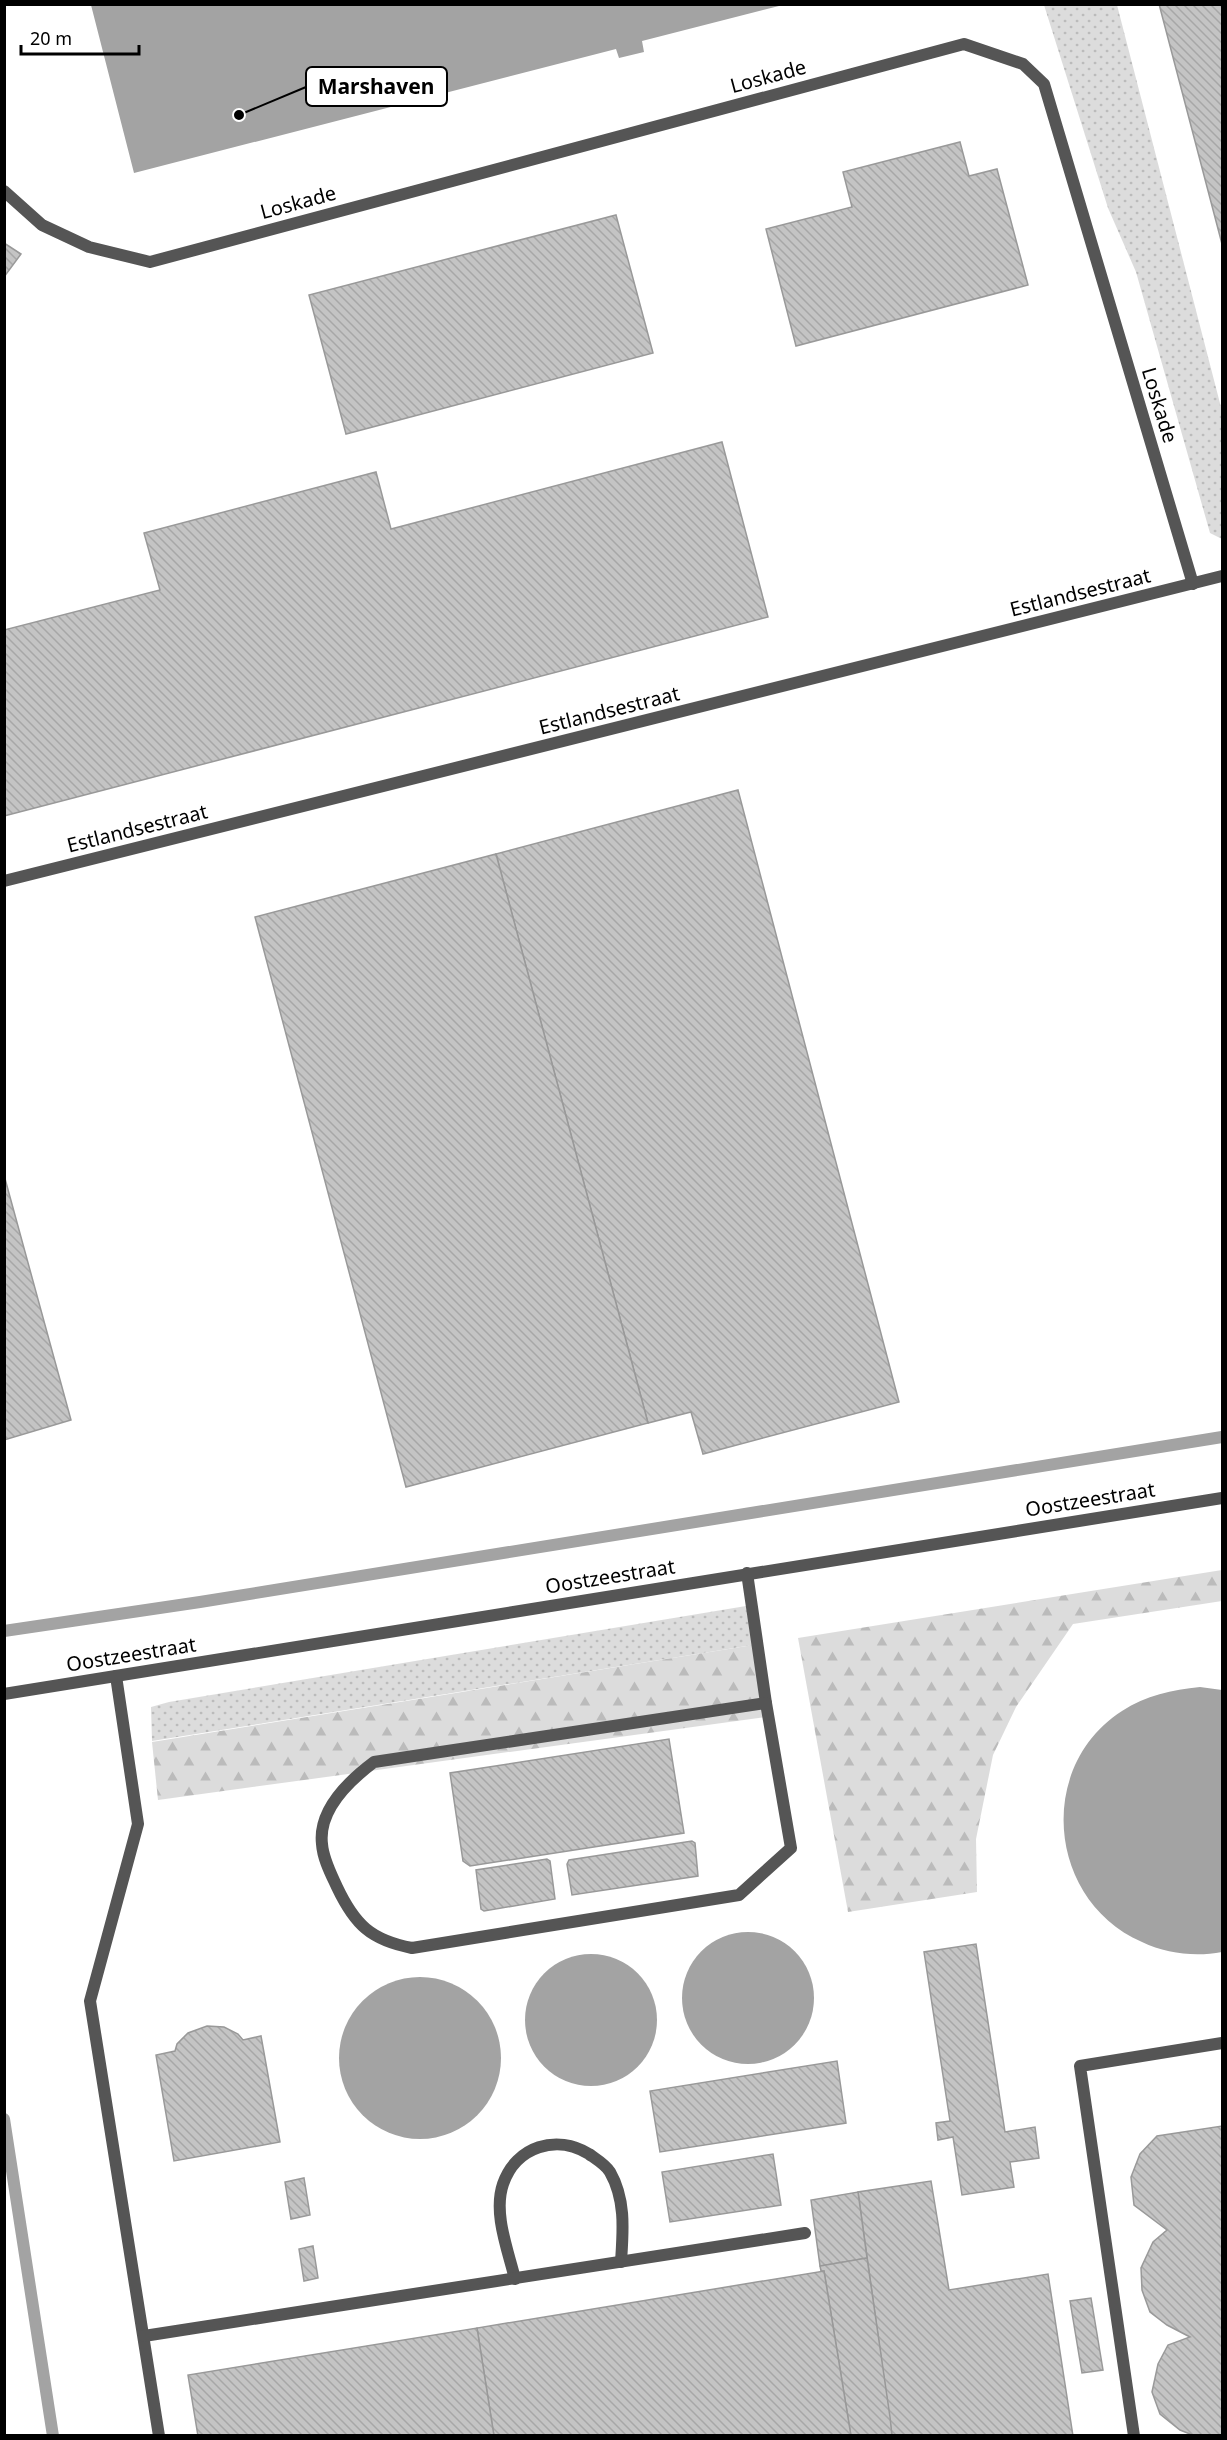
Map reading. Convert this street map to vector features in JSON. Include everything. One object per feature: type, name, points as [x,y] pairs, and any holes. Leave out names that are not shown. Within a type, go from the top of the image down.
[{"type":"street","name":"Loskade","points":[[4,191],[42,225],[89,247],[150,262],[964,44],[974,47],[1023,64],[1044,84],[1193,584]]},
{"type":"street","name":"Estlandsestraat","points":[[4,881],[1222,576]]},
{"type":"street","name":"Oostzeestraat","points":[[4,1694],[1222,1498]]},
{"type":"street","points":[[747,1574],[791,1848],[739,1895],[412,1948],[382,1940],[358,1921],[341,1895],[327,1866],[321,1842],[331,1809],[339,1793],[354,1776],[374,1762],[766,1703]]},
{"type":"street","points":[[116,1676],[138,1824],[90,2001],[159,2436]]},
{"type":"street","points":[[1134,2436],[1080,2066],[1222,2043]]},
{"type":"street","points":[[515,2279],[502,2225],[503,2185],[511,2168],[524,2154],[542,2146],[560,2143],[579,2148],[609,2170],[623,2210],[621,2262]]},
{"type":"street","points":[[144,2336],[805,2234]]},
{"type":"green space","points":[[1044,5],[1117,5],[1222,411],[1222,539],[1210,533],[1136,272],[1108,208]]},
{"type":"green space","points":[[1222,1570],[1222,1601],[1073,1624],[1016,1707],[993,1755],[976,1839],[977,1892],[848,1912],[798,1638]]},
{"type":"green space","points":[[746,1606],[753,1645],[152,1741],[151,1707],[169,1702]]},
{"type":"green space","points":[[753,1645],[765,1717],[158,1800],[152,1742]]},
{"type":"shaded area","points":[[91,4],[783,5],[642,41],[644,52],[619,58],[616,49],[134,173]]},
{"type":"shaded area","points":[[1200,1687],[1222,1690],[1222,1952],[1192,1954],[1171,1952],[1142,1942],[1111,1923],[1087,1896],[1071,1866],[1064,1832],[1065,1798],[1075,1765],[1094,1735],[1122,1711],[1150,1697]]},
{"type":"shaded area","points":[[748,1932],[773,1937],[795,1951],[809,1973],[814,1998],[809,2023],[795,2045],[773,2059],[748,2064],[723,2059],[701,2045],[687,2023],[682,1998],[687,1973],[701,1951],[723,1937]]},
{"type":"shaded area","points":[[591,1954],[616,1959],[638,1973],[652,1995],[657,2020],[652,2045],[638,2067],[616,2081],[591,2086],[566,2081],[544,2067],[530,2045],[525,2020],[530,1995],[544,1973],[566,1959]]},
{"type":"shaded area","points":[[420,1977],[451,1983],[477,2001],[495,2027],[501,2058],[495,2089],[477,2115],[451,2133],[420,2139],[389,2133],[363,2115],[345,2089],[339,2058],[345,2027],[363,2001],[389,1983]]},
{"type":"building","points":[[1159,4],[1222,4],[1222,244]]},
{"type":"building","points":[[960,142],[969,176],[997,169],[1028,285],[796,346],[766,229],[852,207],[843,172]]},
{"type":"building","points":[[616,215],[653,353],[346,434],[309,295]]},
{"type":"building","points":[[4,243],[21,254],[4,277]]},
{"type":"building","points":[[722,442],[768,617],[4,816],[4,630],[160,590],[144,533],[376,472],[391,529]]},
{"type":"building","points":[[738,790],[899,1402],[703,1454],[691,1412],[648,1423],[496,854]]},
{"type":"building","points":[[496,854],[648,1423],[406,1487],[255,917]]},
{"type":"building","points":[[4,1175],[71,1420],[4,1440]]},
{"type":"building","points":[[669,1739],[684,1833],[470,1866],[463,1861],[450,1773]]},
{"type":"building","points":[[692,1841],[695,1843],[698,1876],[572,1895],[567,1864],[569,1860]]},
{"type":"building","points":[[547,1859],[550,1861],[555,1899],[484,1911],[481,1909],[476,1870]]},
{"type":"building","points":[[976,1944],[1005,2132],[1035,2127],[1039,2158],[1010,2162],[1014,2187],[962,2195],[953,2137],[938,2140],[936,2123],[950,2121],[924,1952]]},
{"type":"building","points":[[207,2026],[224,2027],[238,2034],[243,2040],[261,2036],[280,2142],[174,2161],[156,2055],[175,2051],[177,2044],[188,2033]]},
{"type":"building","points":[[837,2061],[846,2123],[660,2152],[650,2091]]},
{"type":"building","points":[[1222,2126],[1222,2436],[1195,2436],[1180,2430],[1160,2414],[1152,2392],[1158,2364],[1168,2345],[1190,2337],[1167,2325],[1150,2312],[1142,2290],[1141,2268],[1153,2242],[1167,2230],[1134,2205],[1131,2177],[1140,2154],[1157,2136]]},
{"type":"building","points":[[773,2154],[781,2205],[670,2222],[662,2172]]},
{"type":"building","points":[[304,2178],[310,2215],[291,2219],[285,2182]]},
{"type":"building","points":[[931,2181],[949,2290],[1048,2274],[1073,2436],[892,2436],[858,2192]]},
{"type":"building","points":[[858,2192],[867,2258],[820,2266],[811,2200]]},
{"type":"building","points":[[313,2246],[318,2278],[304,2281],[299,2249]]},
{"type":"building","points":[[867,2258],[892,2436],[851,2436],[824,2271],[821,2271],[820,2266]]},
{"type":"building","points":[[824,2271],[851,2436],[494,2436],[477,2328]]},
{"type":"building","points":[[1091,2298],[1103,2370],[1082,2373],[1070,2301]]},
{"type":"building","points":[[477,2328],[494,2436],[198,2436],[188,2375]]},
{"type":"waterway","points":[[4,1631],[200,1602],[1222,1437]]},
{"type":"waterway","points":[[4,2119],[53,2436]]},
{"type":"place","name":"Marshaven","points":[[239,115]]}]
